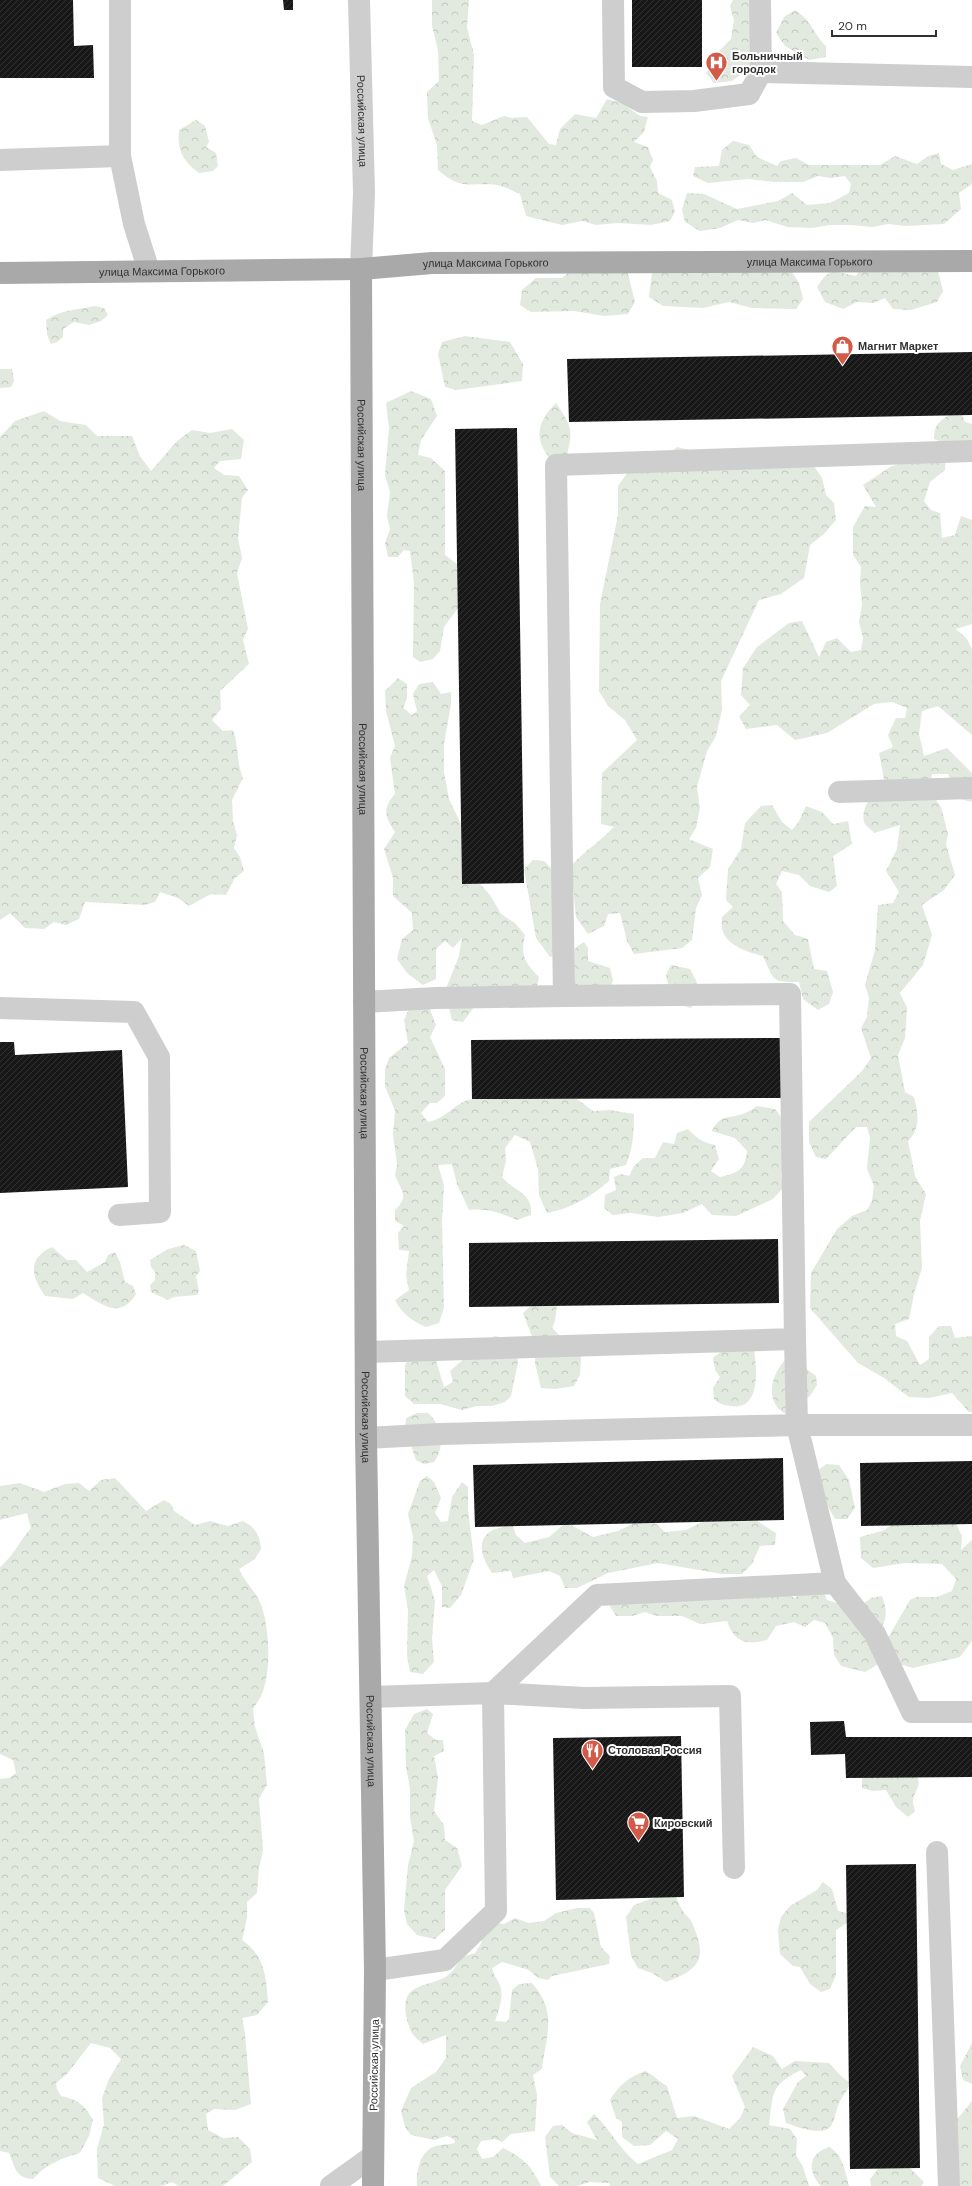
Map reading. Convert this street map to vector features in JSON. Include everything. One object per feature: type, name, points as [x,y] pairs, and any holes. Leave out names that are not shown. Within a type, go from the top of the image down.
[{"type":"main road","name":"улица Максима Горького","points":[[0,273],[361,269],[432,263],[972,261]]},
{"type":"main road","name":"Российская улица","points":[[361,269],[366,1438],[374,1970],[373,2186]]},
{"type":"street","points":[[120,0],[120,156],[134,224],[150,271]]},
{"type":"street","name":"Российская улица","points":[[359,0],[364,193],[361,269]]},
{"type":"street","points":[[613,0],[614,87],[642,102],[694,101],[748,94],[761,72],[760,0]]},
{"type":"street","points":[[761,72],[972,77]]},
{"type":"street","points":[[0,160],[120,156]]},
{"type":"street","points":[[564,996],[556,464],[972,451]]},
{"type":"street","points":[[839,792],[972,788]]},
{"type":"street","points":[[364,1002],[436,998],[790,994],[797,1425],[835,1583],[875,1634],[912,1712],[972,1712]]},
{"type":"street","points":[[0,1008],[134,1012],[159,1057],[160,1212],[119,1215]]},
{"type":"street","points":[[366,1352],[796,1339]]},
{"type":"street","points":[[366,1438],[441,1434],[797,1425],[972,1425]]},
{"type":"street","points":[[374,1970],[445,1960],[496,1911],[493,1693],[597,1595],[835,1583]]},
{"type":"street","points":[[371,1697],[493,1693],[584,1698],[730,1696],[734,1868]]},
{"type":"street","points":[[937,1852],[949,2186]]},
{"type":"street","points":[[331,2186],[373,2156]]},
{"type":"green space","points":[[432,0],[469,0],[467,27],[474,55],[472,121],[482,125],[504,116],[512,118],[527,117],[549,144],[556,145],[560,129],[575,114],[596,118],[607,99],[622,103],[640,116],[648,117],[644,132],[634,142],[648,147],[653,160],[650,167],[657,181],[658,193],[672,200],[675,212],[670,221],[651,225],[618,223],[596,225],[582,221],[562,225],[526,216],[520,194],[503,186],[460,183],[446,177],[438,170],[437,145],[428,118],[427,92],[439,81],[438,50],[432,26]]},
{"type":"green space","points":[[733,0],[760,0],[751,67],[732,81],[714,83],[706,73],[718,52],[731,39],[734,20],[730,6]]},
{"type":"green space","points":[[795,10],[809,23],[826,46],[826,57],[809,60],[785,46],[776,33],[784,17]]},
{"type":"green space","points":[[196,120],[205,126],[209,142],[206,147],[216,153],[218,166],[213,171],[199,173],[185,160],[180,150],[179,130]]},
{"type":"green space","points":[[733,141],[749,145],[757,157],[777,166],[781,161],[796,158],[809,165],[880,165],[895,156],[917,164],[928,156],[939,153],[941,164],[953,170],[972,164],[972,184],[959,193],[961,209],[944,224],[905,226],[888,224],[872,227],[829,225],[812,228],[787,227],[766,220],[753,223],[738,220],[720,228],[700,231],[685,222],[682,210],[687,193],[704,194],[737,209],[778,201],[792,193],[807,205],[830,203],[849,193],[851,184],[845,176],[830,178],[818,176],[803,182],[775,182],[748,179],[708,183],[693,176],[695,167],[719,166],[722,150]]},
{"type":"green space","points":[[866,261],[938,271],[943,291],[937,302],[911,310],[893,309],[885,298],[874,303],[857,302],[843,309],[825,302],[817,287],[824,277],[832,271],[856,276]]},
{"type":"green space","points":[[620,262],[628,274],[635,302],[628,314],[604,316],[574,311],[531,312],[520,305],[522,290],[536,278],[562,278],[570,271]]},
{"type":"green space","points":[[790,269],[799,283],[803,299],[796,309],[752,308],[729,302],[703,308],[663,306],[649,297],[652,273]]},
{"type":"green space","points":[[95,306],[104,308],[108,315],[101,321],[89,325],[74,322],[63,329],[63,337],[57,342],[51,344],[47,335],[46,320],[52,316],[64,312]]},
{"type":"green space","points":[[465,336],[510,342],[523,364],[522,381],[456,390],[445,387],[438,354],[442,342]]},
{"type":"green space","points":[[0,369],[12,369],[14,381],[11,387],[0,388]]},
{"type":"green space","points":[[411,391],[431,399],[437,416],[421,440],[418,455],[431,458],[445,471],[445,555],[457,564],[458,608],[444,627],[440,651],[433,659],[420,662],[413,657],[414,583],[410,551],[404,550],[398,557],[388,557],[385,543],[390,529],[387,516],[390,492],[385,475],[389,428],[386,403]]},
{"type":"green space","points":[[556,403],[566,418],[570,430],[570,442],[566,459],[556,465],[544,449],[540,434],[544,419]]},
{"type":"green space","points":[[44,411],[60,421],[86,425],[97,436],[132,436],[140,456],[151,471],[177,441],[192,430],[210,433],[232,429],[244,440],[241,459],[220,461],[214,468],[224,475],[239,476],[248,490],[242,498],[238,538],[242,558],[237,573],[248,629],[243,640],[249,664],[220,691],[221,709],[212,720],[223,731],[233,730],[239,766],[243,778],[232,800],[233,821],[237,835],[234,848],[240,857],[244,871],[235,878],[226,895],[211,894],[189,906],[178,898],[160,892],[155,902],[145,905],[85,902],[79,919],[66,925],[54,922],[44,929],[25,928],[10,913],[0,920],[0,437],[15,421]]},
{"type":"green space","points":[[949,415],[962,415],[965,422],[972,424],[972,442],[946,444],[934,439],[937,425]]},
{"type":"green space","points":[[677,447],[694,451],[807,456],[822,478],[826,495],[834,503],[836,520],[824,534],[810,545],[804,578],[781,594],[759,600],[721,681],[722,710],[716,736],[707,751],[697,787],[700,808],[696,828],[689,839],[713,849],[710,867],[698,878],[702,895],[696,908],[692,940],[682,948],[634,954],[627,941],[620,913],[608,914],[604,926],[588,934],[576,917],[571,866],[614,827],[601,824],[602,773],[637,740],[625,720],[608,706],[599,691],[600,604],[618,515],[618,486],[635,462],[667,455]]},
{"type":"green space","points":[[946,452],[945,470],[930,482],[924,501],[931,510],[940,513],[942,538],[955,535],[961,516],[972,520],[972,624],[956,629],[967,639],[972,649],[972,735],[938,706],[922,711],[919,734],[924,756],[947,748],[972,773],[972,802],[960,799],[948,774],[932,774],[929,790],[941,807],[948,834],[946,844],[955,875],[944,890],[922,905],[932,935],[923,965],[900,993],[907,1008],[905,1038],[898,1055],[905,1092],[914,1097],[917,1109],[917,1126],[908,1141],[915,1176],[926,1194],[920,1221],[922,1268],[914,1294],[909,1319],[895,1324],[896,1336],[907,1341],[920,1365],[929,1359],[929,1337],[939,1326],[951,1326],[955,1338],[972,1336],[972,1412],[969,1412],[952,1393],[929,1398],[909,1397],[884,1378],[858,1363],[810,1308],[811,1273],[837,1229],[852,1216],[867,1210],[872,1201],[874,1186],[867,1169],[870,1138],[867,1127],[856,1127],[826,1159],[816,1157],[809,1142],[809,1122],[862,1071],[871,1058],[861,1028],[867,1017],[869,998],[865,985],[875,950],[878,905],[893,903],[899,892],[886,871],[897,849],[900,825],[874,833],[865,824],[863,818],[869,800],[884,779],[879,753],[893,747],[888,735],[896,718],[905,718],[907,708],[892,702],[874,704],[827,733],[795,740],[777,725],[746,729],[739,716],[750,705],[741,695],[743,668],[757,647],[789,623],[802,621],[819,657],[826,642],[837,638],[851,652],[861,650],[863,638],[859,622],[862,604],[860,583],[861,567],[853,555],[853,527],[865,506],[876,507],[863,485],[890,467],[914,459]]},
{"type":"green space","points":[[398,678],[407,684],[407,698],[403,708],[412,715],[417,711],[413,694],[419,684],[433,682],[441,694],[451,692],[451,704],[444,744],[444,772],[449,799],[461,824],[462,884],[480,884],[490,895],[501,914],[515,923],[525,935],[523,948],[525,959],[539,977],[535,996],[474,1007],[463,1022],[452,1020],[445,991],[459,956],[462,938],[453,948],[445,941],[436,949],[436,979],[423,985],[407,973],[397,959],[402,939],[413,930],[412,913],[393,896],[393,878],[384,849],[395,832],[386,813],[388,804],[395,794],[390,758],[395,746],[386,711],[385,691]]},
{"type":"green space","points":[[772,805],[782,822],[792,830],[798,823],[806,806],[822,812],[833,824],[848,821],[852,844],[833,856],[837,886],[829,892],[810,886],[799,875],[782,871],[776,884],[782,892],[783,921],[795,935],[808,939],[814,969],[827,971],[833,992],[829,1004],[818,1010],[803,999],[799,982],[778,981],[769,970],[763,956],[746,951],[734,945],[726,937],[722,930],[722,917],[733,907],[726,900],[728,869],[741,849],[745,823],[761,806]]},
{"type":"green space","points":[[533,860],[544,861],[556,873],[563,954],[550,957],[536,938],[524,869]]},
{"type":"green space","points":[[584,942],[588,948],[588,961],[610,968],[613,980],[608,995],[569,1006],[565,970],[570,954]]},
{"type":"green space","points":[[671,965],[690,969],[696,981],[700,998],[699,1002],[690,1008],[675,1000],[670,992],[666,975]]},
{"type":"green space","points":[[429,1007],[436,1025],[430,1037],[445,1069],[445,1096],[437,1103],[430,1103],[421,1113],[428,1122],[440,1118],[460,1104],[472,1099],[577,1099],[593,1111],[610,1110],[634,1114],[634,1121],[632,1146],[626,1165],[610,1169],[609,1181],[588,1197],[572,1205],[547,1213],[539,1195],[538,1169],[530,1142],[515,1135],[505,1148],[506,1161],[502,1177],[526,1197],[531,1207],[531,1215],[517,1220],[494,1212],[469,1210],[457,1184],[452,1164],[438,1165],[444,1185],[442,1222],[444,1308],[439,1323],[426,1327],[408,1316],[395,1300],[409,1290],[406,1275],[409,1251],[399,1250],[398,1233],[404,1226],[395,1221],[395,1210],[402,1201],[403,1193],[395,1175],[397,1165],[393,1134],[395,1111],[385,1086],[385,1069],[389,1058],[408,1043],[404,1020],[409,1009]]},
{"type":"green space","points":[[757,1106],[775,1109],[781,1117],[792,1125],[788,1158],[781,1174],[783,1188],[773,1199],[736,1216],[712,1215],[702,1204],[683,1213],[658,1217],[631,1213],[613,1215],[604,1208],[605,1195],[616,1190],[614,1177],[621,1174],[629,1176],[634,1166],[643,1158],[655,1158],[663,1142],[674,1144],[677,1133],[688,1129],[700,1140],[715,1145],[719,1159],[711,1171],[720,1177],[740,1170],[744,1163],[747,1151],[735,1138],[712,1131],[721,1119],[743,1114]]},
{"type":"green space","points":[[184,1245],[196,1251],[200,1271],[196,1276],[199,1291],[197,1295],[174,1297],[168,1300],[151,1292],[150,1285],[155,1280],[155,1272],[151,1267],[150,1260],[168,1249]]},
{"type":"green space","points":[[52,1247],[67,1260],[76,1260],[87,1272],[105,1262],[108,1255],[115,1252],[120,1262],[125,1282],[133,1286],[136,1294],[130,1302],[117,1308],[111,1308],[97,1302],[83,1293],[73,1299],[45,1296],[37,1282],[34,1269],[38,1257]]},
{"type":"green space","points":[[531,1306],[557,1306],[555,1321],[552,1328],[581,1356],[580,1375],[574,1386],[555,1389],[541,1388],[535,1363],[536,1347],[523,1313]]},
{"type":"green space","points":[[494,1336],[506,1338],[515,1347],[518,1362],[511,1396],[505,1402],[492,1406],[477,1406],[462,1410],[440,1404],[414,1404],[405,1396],[405,1365],[413,1351],[434,1354],[444,1387],[453,1382],[450,1371],[464,1359],[485,1349]]},
{"type":"green space","points":[[723,1350],[754,1350],[756,1367],[755,1387],[748,1402],[741,1406],[723,1405],[714,1399],[713,1388],[720,1377],[715,1370],[713,1358]]},
{"type":"green space","points":[[789,1356],[816,1376],[817,1385],[810,1396],[788,1415],[780,1410],[775,1403],[772,1395],[772,1387],[778,1370]]},
{"type":"green space","points":[[417,1413],[428,1413],[437,1424],[441,1437],[441,1443],[438,1456],[434,1462],[424,1464],[416,1460],[405,1428],[406,1418]]},
{"type":"green space","points":[[826,1464],[839,1465],[849,1480],[855,1508],[847,1519],[835,1519],[826,1503],[816,1472]]},
{"type":"green space","points":[[427,1476],[434,1482],[441,1498],[435,1513],[441,1522],[448,1521],[452,1497],[462,1482],[468,1487],[468,1510],[474,1559],[461,1595],[450,1608],[442,1607],[442,1586],[434,1570],[427,1576],[435,1601],[432,1638],[434,1662],[423,1674],[410,1672],[407,1656],[408,1609],[404,1586],[412,1556],[413,1537],[408,1514],[420,1481]]},
{"type":"green space","points":[[115,1478],[146,1511],[164,1500],[171,1504],[174,1511],[195,1525],[210,1521],[228,1526],[243,1521],[251,1526],[256,1532],[261,1549],[255,1559],[239,1569],[257,1596],[263,1610],[266,1621],[268,1648],[265,1686],[253,1709],[255,1727],[264,1753],[267,1785],[259,1799],[263,1850],[259,1868],[257,1893],[247,1902],[247,1918],[242,1940],[250,1946],[263,1967],[268,2002],[257,2015],[242,2018],[245,2034],[251,2104],[235,2110],[214,2109],[206,2114],[208,2130],[223,2138],[238,2137],[250,2149],[252,2162],[223,2186],[179,2186],[172,2182],[162,2186],[115,2186],[98,2178],[97,2149],[104,2124],[102,2098],[109,2079],[121,2059],[110,2048],[91,2043],[67,2074],[56,2083],[57,2089],[61,2096],[72,2099],[84,2107],[93,2120],[89,2136],[80,2153],[66,2157],[54,2163],[33,2179],[19,2174],[14,2167],[9,2153],[0,2151],[0,1779],[9,1778],[16,1773],[13,1760],[0,1754],[0,1567],[9,1558],[31,1528],[27,1513],[0,1520],[0,1486],[20,1483],[44,1492],[65,1484],[79,1483],[89,1491],[101,1480]]},
{"type":"green space","points":[[757,1521],[776,1533],[775,1545],[760,1546],[752,1564],[742,1574],[722,1574],[658,1563],[608,1573],[577,1588],[565,1588],[560,1576],[549,1571],[513,1578],[511,1571],[492,1573],[486,1564],[482,1547],[483,1540],[487,1534],[502,1527],[513,1526],[516,1535],[525,1543],[549,1537],[563,1525],[571,1525],[593,1537],[618,1531],[634,1523],[655,1523],[665,1532],[686,1530],[702,1522]]},
{"type":"green space","points":[[956,1524],[962,1536],[961,1550],[972,1540],[972,1641],[960,1657],[913,1668],[899,1664],[880,1663],[865,1672],[841,1666],[834,1655],[833,1638],[825,1623],[814,1620],[805,1627],[794,1622],[776,1626],[767,1640],[760,1642],[747,1642],[742,1641],[734,1634],[727,1621],[700,1624],[682,1616],[657,1616],[645,1612],[632,1616],[616,1616],[608,1603],[784,1590],[794,1598],[804,1592],[823,1590],[827,1600],[856,1609],[871,1598],[882,1596],[886,1614],[879,1631],[889,1636],[910,1600],[916,1597],[937,1597],[952,1591],[956,1579],[942,1564],[905,1563],[873,1568],[861,1558],[860,1537],[885,1530],[891,1525]]},
{"type":"green space","points":[[427,1709],[433,1714],[427,1733],[436,1740],[443,1740],[444,1751],[434,1756],[438,1778],[434,1811],[444,1825],[445,1840],[457,1848],[462,1866],[445,1890],[445,1930],[435,1939],[417,1935],[407,1924],[404,1910],[408,1865],[414,1841],[410,1817],[410,1789],[406,1767],[405,1730],[414,1714]]},
{"type":"green space","points":[[862,1767],[912,1770],[919,1783],[913,1802],[915,1811],[908,1817],[896,1807],[886,1790],[873,1791],[862,1788]]},
{"type":"green space","points":[[823,1882],[832,1889],[838,1911],[847,1913],[847,1923],[836,1930],[836,1975],[830,1989],[821,1992],[810,1984],[800,1967],[793,1966],[780,1954],[778,1930],[781,1917],[790,1906],[817,1890]]},
{"type":"green space","points":[[656,1897],[676,1897],[685,1914],[691,1921],[699,1944],[700,1953],[694,1966],[687,1972],[666,1982],[652,1973],[638,1968],[631,1956],[626,1917],[634,1905]]},
{"type":"green space","points":[[577,1908],[590,1908],[594,1913],[601,1947],[610,1956],[609,1964],[552,1976],[548,1980],[538,1978],[529,1970],[502,1962],[492,1968],[501,1990],[500,2004],[495,2021],[506,2022],[509,2019],[512,1990],[519,1984],[532,1983],[545,2004],[548,2014],[548,2024],[542,2069],[533,2075],[537,2095],[535,2131],[511,2134],[502,2142],[495,2139],[481,2141],[477,2149],[482,2159],[493,2157],[503,2148],[510,2152],[526,2163],[534,2173],[541,2186],[417,2186],[418,2168],[426,2152],[436,2146],[455,2143],[454,2139],[447,2136],[434,2140],[411,2135],[405,2127],[401,2111],[411,2088],[436,2072],[446,2058],[446,2035],[423,2044],[412,2033],[405,2010],[405,2004],[409,1994],[417,1988],[444,1978],[452,1972],[462,1957],[475,1953],[482,1942],[476,1931],[493,1923],[504,1924],[515,1918],[529,1923],[544,1921],[556,1913]]},
{"type":"green space","points":[[972,2043],[972,2084],[963,2080],[960,2066]]},
{"type":"green space","points":[[753,2047],[773,2056],[782,2069],[795,2061],[829,2063],[849,2082],[832,2124],[829,2128],[818,2131],[797,2127],[786,2123],[783,2109],[798,2082],[806,2076],[801,2070],[783,2081],[775,2092],[771,2105],[769,2125],[790,2129],[797,2139],[796,2155],[803,2167],[809,2186],[610,2186],[609,2183],[590,2182],[577,2186],[559,2186],[550,2177],[545,2137],[553,2126],[562,2125],[572,2133],[597,2140],[587,2122],[594,2114],[638,2164],[672,2150],[678,2139],[666,2131],[650,2145],[634,2146],[622,2137],[622,2122],[616,2118],[610,2100],[624,2082],[645,2071],[667,2086],[677,2118],[694,2116],[729,2129],[740,2118],[745,2107],[732,2076]]},
{"type":"green space","points":[[972,2101],[972,2186],[942,2186],[947,2126],[959,2117]]},
{"type":"green space","points":[[829,2147],[834,2150],[840,2159],[845,2169],[849,2186],[821,2186],[813,2175],[812,2164],[814,2158],[822,2150]]},
{"type":"green space","points":[[879,2168],[910,2168],[923,2181],[922,2186],[871,2186],[870,2179]]},
{"type":"building","points":[[0,0],[73,0],[74,46],[93,45],[94,78],[0,78]]},
{"type":"building","points":[[283,0],[293,0],[293,10],[284,10]]},
{"type":"building","points":[[632,0],[702,0],[702,67],[632,67]]},
{"type":"building","points":[[972,352],[972,415],[569,422],[567,359]]},
{"type":"building","points":[[517,428],[524,883],[462,884],[455,429]]},
{"type":"building","points":[[781,1038],[781,1098],[472,1099],[471,1040]]},
{"type":"building","points":[[0,1042],[14,1042],[15,1055],[122,1050],[128,1187],[0,1193]]},
{"type":"building","points":[[778,1239],[779,1303],[469,1307],[469,1243]]},
{"type":"building","points":[[783,1458],[784,1520],[475,1527],[473,1465]]},
{"type":"building","points":[[972,1461],[972,1524],[861,1526],[860,1463]]},
{"type":"building","points":[[844,1721],[846,1737],[972,1737],[972,1777],[846,1778],[845,1754],[811,1755],[810,1722]]},
{"type":"building","points":[[681,1736],[684,1897],[556,1900],[553,1738]]},
{"type":"building","points":[[916,1864],[920,2168],[850,2169],[846,1865]]},
{"type":"place","name":"Больничный городок","points":[[717,82]]},
{"type":"place","name":"Магнит Маркет","points":[[843,366]]},
{"type":"place","name":"Столовая Россия","points":[[593,1770]]},
{"type":"place","name":"Кировский","points":[[639,1842]]}]
